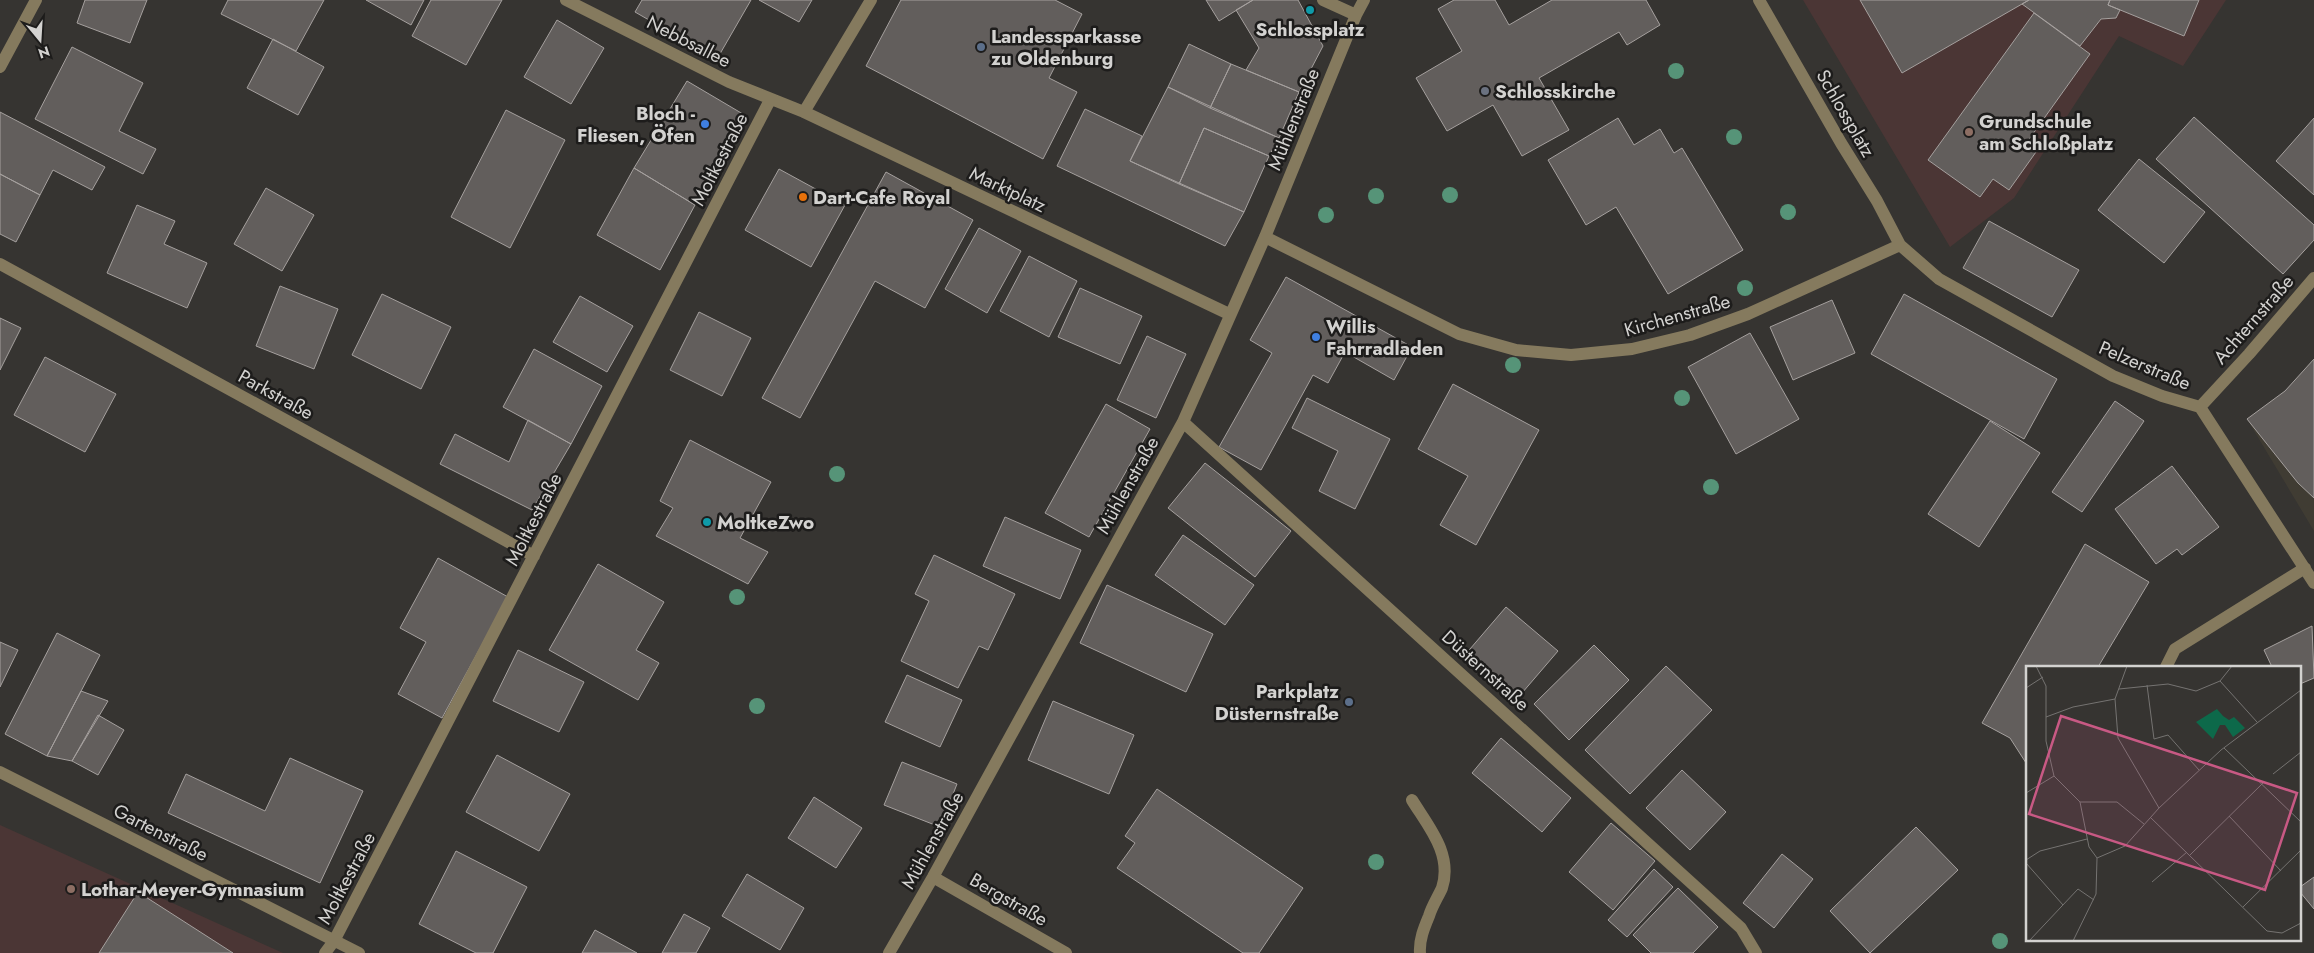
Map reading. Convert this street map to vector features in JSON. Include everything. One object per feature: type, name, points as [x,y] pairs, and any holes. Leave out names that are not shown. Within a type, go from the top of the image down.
[{"type":"street","points":[[0,67],[36,0]]},
{"type":"street","name":"Nebbsallee","points":[[566,0],[729,82],[770,100]]},
{"type":"street","points":[[804,112],[871,0]]},
{"type":"street","points":[[1323,0],[1356,15],[1364,0]]},
{"type":"street","name":"Schlossplatz","points":[[1759,0],[1841,143],[1877,201],[1900,244]]},
{"type":"street","name":"Mühlenstraße","points":[[889,953],[933,877],[1183,422],[1229,314],[1265,237],[1356,15]]},
{"type":"street","name":"Marktplatz","points":[[770,100],[804,112],[1229,314]]},
{"type":"street","name":"Moltkestraße","points":[[325,953],[334,941],[770,100]]},
{"type":"street","name":"Kirchenstraße","points":[[1265,237],[1459,334],[1516,350],[1571,354],[1632,349],[1690,335],[1748,314],[1900,244]]},
{"type":"street","name":"Pelzerstraße","points":[[1900,244],[1939,278],[2113,376],[2162,396],[2200,407],[2314,583]]},
{"type":"street","name":"Parkstraße","points":[[0,264],[534,556]]},
{"type":"street","name":"Achternstraße","points":[[2200,407],[2249,354],[2314,278]]},
{"type":"street","name":"Düsternstraße","points":[[1183,422],[1741,928],[1756,953]]},
{"type":"street","points":[[2166,666],[2175,649],[2306,568]]},
{"type":"street","name":"Gartenstraße","points":[[0,772],[359,953]]},
{"type":"street","points":[[1412,800],[1436,838],[1444,857],[1442,887],[1422,932],[1420,953]]},
{"type":"street","name":"Bergstraße","points":[[933,877],[1066,953]]},
{"type":"shaded area","name":"Grundschule am Schloßplatz","points":[[1803,0],[2226,0],[2183,66],[2119,36],[2014,198],[1950,247]]},
{"type":"shaded area","points":[[2314,359],[2314,531],[2247,419],[2285,391]]},
{"type":"shaded area","name":"Lothar-Meyer-Gymnasium","points":[[0,825],[283,953],[0,953]]},
{"type":"building","points":[[85,0],[147,0],[130,43],[77,23]]},
{"type":"building","points":[[228,0],[324,0],[296,51],[221,14]]},
{"type":"building","points":[[366,0],[424,0],[411,25]]},
{"type":"building","points":[[431,0],[502,0],[466,65],[412,36]]},
{"type":"building","points":[[642,0],[751,0],[717,59],[635,12]]},
{"type":"building","points":[[759,0],[812,0],[799,22]]},
{"type":"building","points":[[901,0],[1055,0],[1082,14],[1049,78],[1077,92],[1043,159],[866,66]]},
{"type":"building","points":[[1206,0],[1253,0],[1219,21]]},
{"type":"building","points":[[1253,0],[1298,0],[1323,46],[1299,92],[1246,70],[1259,48],[1236,10]]},
{"type":"building","name":"Schlosskirche","points":[[1454,0],[1495,0],[1509,25],[1552,0],[1646,0],[1660,25],[1627,45],[1619,32],[1539,78],[1569,130],[1522,156],[1493,105],[1447,131],[1416,78],[1462,51],[1438,9]]},
{"type":"building","points":[[1860,0],[2029,0],[1902,73]]},
{"type":"building","points":[[2029,0],[2110,0],[2108,5],[2120,10],[2116,18],[2101,19],[2080,46],[2022,4]]},
{"type":"building","points":[[2110,0],[2199,0],[2184,36],[2108,5]]},
{"type":"building","points":[[2034,13],[2090,54],[2025,145],[2036,152],[2009,190],[1993,179],[1980,197],[1928,160]]},
{"type":"building","points":[[557,20],[604,48],[571,104],[524,77]]},
{"type":"building","points":[[273,39],[324,67],[298,115],[247,88]]},
{"type":"building","points":[[1189,44],[1231,64],[1210,108],[1168,87]]},
{"type":"building","points":[[72,47],[143,83],[119,131],[156,149],[143,174],[35,119]]},
{"type":"building","points":[[1231,64],[1299,92],[1279,138],[1210,108]]},
{"type":"building","points":[[687,81],[748,117],[695,205],[634,168]]},
{"type":"building","points":[[1168,87],[1279,138],[1269,156],[1204,128],[1179,184],[1130,161]]},
{"type":"building","points":[[1085,109],[1142,136],[1130,161],[1244,212],[1225,246],[1057,166]]},
{"type":"building","points":[[506,110],[565,140],[510,248],[451,217]]},
{"type":"building","points":[[0,112],[105,167],[92,190],[53,170],[40,195],[0,174]]},
{"type":"building","points":[[2194,117],[2314,225],[2314,240],[2283,274],[2156,159]]},
{"type":"building","points":[[1618,118],[1634,145],[1660,129],[1674,153],[1682,148],[1743,250],[1668,294],[1616,207],[1586,225],[1548,160]]},
{"type":"building","points":[[2314,118],[2314,195],[2276,161]]},
{"type":"building","points":[[1204,128],[1269,156],[1244,212],[1179,184]]},
{"type":"building","points":[[2139,159],[2205,212],[2164,263],[2098,210]]},
{"type":"building","points":[[634,168],[695,205],[660,270],[597,235]]},
{"type":"building","points":[[779,169],[845,205],[811,267],[745,230]]},
{"type":"building","points":[[886,172],[973,220],[925,308],[875,281],[800,418],[762,398]]},
{"type":"building","points":[[0,174],[40,195],[16,242],[0,234]]},
{"type":"building","points":[[266,188],[314,215],[282,271],[234,244]]},
{"type":"building","points":[[137,205],[175,221],[164,244],[207,263],[187,308],[107,273]]},
{"type":"building","points":[[1989,221],[2079,270],[2052,317],[1963,268]]},
{"type":"building","points":[[979,228],[1021,251],[987,313],[945,289]]},
{"type":"building","points":[[1029,256],[1077,281],[1049,337],[1000,311]]},
{"type":"building","points":[[1286,277],[1412,347],[1394,380],[1345,352],[1328,383],[1313,375],[1261,470],[1219,447],[1272,353],[1250,340]]},
{"type":"building","points":[[280,286],[338,309],[314,369],[256,346]]},
{"type":"building","points":[[1080,288],[1142,316],[1120,364],[1058,337]]},
{"type":"building","points":[[382,294],[451,327],[421,389],[352,355]]},
{"type":"building","points":[[1904,294],[2057,379],[2024,439],[1871,354]]},
{"type":"building","points":[[580,296],[633,326],[607,372],[553,342]]},
{"type":"building","points":[[1832,300],[1855,353],[1793,380],[1770,327]]},
{"type":"building","points":[[699,312],[751,338],[722,396],[670,370]]},
{"type":"building","points":[[0,318],[21,328],[0,370]]},
{"type":"building","points":[[1750,333],[1799,419],[1736,454],[1688,367]]},
{"type":"building","points":[[1147,336],[1186,354],[1156,418],[1117,400]]},
{"type":"building","points":[[534,349],[602,386],[571,444],[503,407]]},
{"type":"building","points":[[45,357],[116,394],[85,452],[14,415]]},
{"type":"building","points":[[2314,359],[2314,498],[2298,483],[2247,419],[2285,391]]},
{"type":"building","points":[[1453,384],[1539,430],[1476,545],[1440,525],[1468,476],[1418,449]]},
{"type":"building","points":[[1307,398],[1390,439],[1355,509],[1319,491],[1338,451],[1292,428]]},
{"type":"building","points":[[2115,401],[2144,421],[2082,512],[2052,492]]},
{"type":"building","points":[[1106,404],[1150,429],[1089,537],[1045,513]]},
{"type":"building","points":[[528,420],[571,444],[532,510],[440,464],[455,434],[509,462]]},
{"type":"building","points":[[1990,421],[2040,453],[1979,547],[1928,514]]},
{"type":"building","name":"MoltkeZwo","points":[[690,440],[771,482],[740,538],[768,552],[748,584],[656,536],[673,508],[660,501]]},
{"type":"building","points":[[1205,463],[1291,531],[1255,577],[1168,508]]},
{"type":"building","points":[[2172,466],[2219,527],[2182,555],[2177,549],[2156,564],[2115,509]]},
{"type":"building","points":[[1005,517],[1081,550],[1060,599],[983,566]]},
{"type":"building","points":[[1183,535],[1254,585],[1225,625],[1155,575]]},
{"type":"building","points":[[2085,544],[2149,582],[2099,666],[2026,666],[2026,763],[2010,738],[1982,723]]},
{"type":"building","points":[[934,555],[1015,594],[988,650],[979,646],[958,688],[901,661],[929,601],[915,594]]},
{"type":"building","points":[[438,558],[508,597],[442,718],[398,694],[426,642],[400,628]]},
{"type":"building","points":[[598,564],[664,602],[636,650],[659,663],[638,700],[549,650]]},
{"type":"building","points":[[1107,585],[1213,634],[1186,692],[1080,643]]},
{"type":"building","points":[[1506,607],[1558,651],[1516,700],[1464,656]]},
{"type":"building","points":[[2312,626],[2314,678],[2302,683],[2302,666],[2272,666],[2264,650]]},
{"type":"building","points":[[57,633],[100,655],[47,756],[5,734]]},
{"type":"building","points":[[0,642],[18,650],[0,687]]},
{"type":"building","points":[[1594,645],[1629,680],[1569,740],[1534,704]]},
{"type":"building","points":[[518,650],[584,682],[559,732],[493,701]]},
{"type":"building","points":[[1666,666],[1712,710],[1630,794],[1585,750]]},
{"type":"building","points":[[907,675],[962,700],[940,747],[885,722]]},
{"type":"building","points":[[81,691],[108,701],[72,761],[47,756]]},
{"type":"building","points":[[1053,701],[1134,735],[1109,794],[1028,760]]},
{"type":"building","points":[[98,715],[124,730],[98,775],[72,761]]},
{"type":"building","points":[[1501,738],[1571,798],[1542,832],[1472,773]]},
{"type":"building","points":[[497,755],[570,794],[539,851],[466,812]]},
{"type":"building","points":[[290,758],[363,791],[320,883],[168,813],[186,774],[265,811]]},
{"type":"building","points":[[902,762],[957,784],[940,827],[884,805]]},
{"type":"building","points":[[1682,770],[1726,812],[1690,850],[1646,808]]},
{"type":"building","points":[[1157,789],[1303,888],[1259,953],[1243,953],[1117,868],[1135,843],[1125,836]]},
{"type":"building","points":[[814,797],[862,828],[836,868],[788,838]]},
{"type":"building","points":[[1611,823],[1655,861],[1613,910],[1569,872]]},
{"type":"building","points":[[1916,827],[1958,870],[1870,953],[1830,911]]},
{"type":"building","points":[[456,851],[527,887],[493,953],[476,953],[419,924]]},
{"type":"building","points":[[1782,854],[1813,879],[1774,928],[1743,903]]},
{"type":"building","points":[[1654,869],[1673,887],[1627,937],[1608,920]]},
{"type":"building","points":[[747,874],[804,908],[780,950],[722,916]]},
{"type":"building","points":[[2314,877],[2314,909],[2302,894],[2302,886]]},
{"type":"building","points":[[1678,888],[1718,927],[1693,953],[1651,953],[1633,935]]},
{"type":"building","points":[[138,892],[233,953],[99,953]]},
{"type":"building","points":[[684,914],[710,928],[696,953],[662,953]]},
{"type":"building","points":[[595,930],[637,953],[582,953]]},
{"type":"place","name":"Schlossplatz","points":[[1310,10]]},
{"type":"place","name":"Landessparkasse zu Oldenburg","points":[[981,47]]},
{"type":"place","name":"Schlosskirche","points":[[1485,91]]},
{"type":"place","name":"Bloch - Fliesen, Öfen","points":[[705,124]]},
{"type":"place","name":"Grundschule am Schloßplatz","points":[[1969,132]]},
{"type":"place","name":"Dart-Cafe Royal","points":[[803,197]]},
{"type":"place","name":"Willis Fahrradladen","points":[[1316,337]]},
{"type":"place","name":"MoltkeZwo","points":[[707,522]]},
{"type":"place","name":"Parkplatz Düsternstraße","points":[[1349,702]]},
{"type":"place","name":"Lothar-Meyer-Gymnasium","points":[[71,889]]}]
